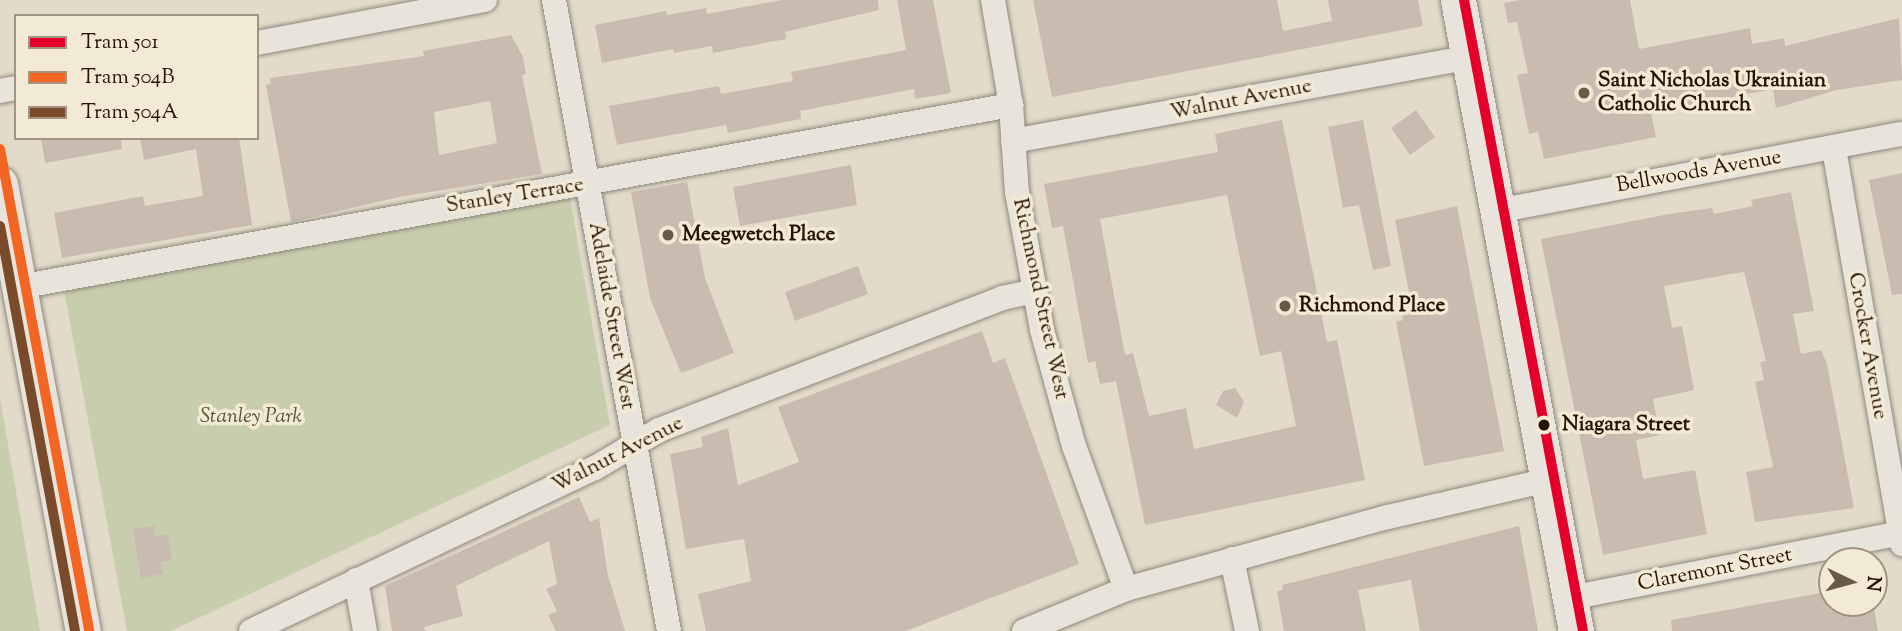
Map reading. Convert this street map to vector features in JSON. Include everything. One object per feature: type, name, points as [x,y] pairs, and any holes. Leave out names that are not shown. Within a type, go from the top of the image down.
[{"type":"main road","points":[[1458,0],[1573,615]]},
{"type":"main road","points":[[0,184],[83,631]]},
{"type":"street","points":[[259,43],[485,0]]},
{"type":"street","name":"Adelaide Street West","points":[[554,0],[669,631]]},
{"type":"street","name":"Richmond Street West","points":[[993,0],[1011,104],[1013,141],[1035,291],[1074,446],[1126,589]]},
{"type":"street","name":"Walnut Avenue","points":[[1013,141],[1469,57]]},
{"type":"street","name":"Stanley Terrace","points":[[19,288],[1011,104]]},
{"type":"street","name":"Bellwoods Avenue","points":[[1497,211],[1902,134]]},
{"type":"street","name":"Crocker Avenue","points":[[1834,149],[1901,537]]},
{"type":"street","name":"Walnut Avenue","points":[[251,631],[502,514],[659,430],[976,308],[1035,291]]},
{"type":"street","points":[[1024,631],[1126,589],[1232,559],[1548,480]]},
{"type":"street","name":"Claremont Street","points":[[1573,615],[1901,537]]},
{"type":"street","points":[[1232,559],[1247,631]]},
{"type":"street","points":[[356,580],[365,631]]},
{"type":"green space","name":"Stanley Park","points":[[569,192],[610,425],[171,631],[127,631],[64,290]]},
{"type":"green space","points":[[0,398],[40,631],[0,631]]},
{"type":"building","points":[[782,0],[878,0],[879,10],[785,32],[786,39],[713,53],[712,46],[674,53],[673,49],[602,63],[595,25],[666,11],[667,15],[706,8],[707,14]]},
{"type":"building","points":[[897,0],[933,0],[951,93],[915,99],[914,89],[800,111],[801,119],[728,133],[726,125],[617,145],[609,106],[719,86],[721,94],[793,81],[791,72],[906,50]]},
{"type":"building","points":[[1033,0],[1277,0],[1283,31],[1332,21],[1328,0],[1418,0],[1423,26],[1052,97]]},
{"type":"building","points":[[1520,0],[1630,0],[1639,49],[1750,28],[1752,44],[1784,38],[1785,46],[1899,18],[1902,80],[1837,90],[1776,108],[1773,89],[1651,113],[1656,137],[1544,159],[1538,132],[1529,134],[1517,75],[1528,73],[1517,22],[1508,23],[1504,3]]},
{"type":"building","points":[[511,35],[523,57],[526,74],[522,75],[542,174],[399,197],[291,222],[266,85],[271,84],[270,78],[424,56],[423,51]],"holes":[[[490,101],[497,143],[439,155],[434,112]]]},
{"type":"building","points":[[1416,110],[1435,137],[1410,155],[1391,128]]},
{"type":"building","name":"Richmond Place","points":[[1282,120],[1327,342],[1337,340],[1365,480],[1145,525],[1116,381],[1100,384],[1095,361],[1088,363],[1063,226],[1052,228],[1044,184],[1218,152],[1215,134]],"holes":[[[1227,195],[1260,356],[1281,351],[1296,426],[1194,449],[1186,408],[1149,416],[1133,353],[1125,355],[1100,219]]]},
{"type":"building","points":[[1363,120],[1391,266],[1373,270],[1359,205],[1343,208],[1328,127]]},
{"type":"building","points":[[41,140],[121,140],[122,149],[45,163]]},
{"type":"building","points":[[140,140],[239,140],[252,225],[62,258],[54,213],[143,196],[145,206],[203,196],[196,149],[144,160]]},
{"type":"building","points":[[851,165],[857,205],[740,226],[733,187]]},
{"type":"building","points":[[1902,173],[1902,294],[1892,295],[1869,180]]},
{"type":"building","name":"Meegwetch Place","points":[[687,182],[705,278],[734,353],[681,373],[650,298],[631,192]]},
{"type":"building","points":[[1791,192],[1814,311],[1793,314],[1801,354],[1821,350],[1827,364],[1854,508],[1755,522],[1746,472],[1773,467],[1755,382],[1764,380],[1760,362],[1766,361],[1744,272],[1664,286],[1672,328],[1682,326],[1694,390],[1653,399],[1660,435],[1636,440],[1643,479],[1695,470],[1707,534],[1603,555],[1541,239],[1669,214],[1712,208],[1714,214],[1753,206],[1751,200]]},
{"type":"building","points":[[1457,206],[1504,451],[1424,466],[1396,322],[1403,320],[1399,299],[1410,297],[1395,220]]},
{"type":"building","points":[[858,266],[868,294],[795,321],[785,292]]},
{"type":"building","points":[[982,331],[993,363],[1005,358],[1079,564],[906,631],[706,631],[698,594],[751,581],[744,539],[686,549],[670,454],[703,447],[701,437],[728,428],[738,485],[799,462],[778,407]]},
{"type":"building","points":[[1235,388],[1244,402],[1237,418],[1216,405],[1223,391]]},
{"type":"building","points":[[579,497],[590,522],[599,518],[608,575],[625,631],[556,631],[548,615],[557,611],[546,589],[557,584],[549,541],[456,586],[463,616],[424,627],[425,631],[392,631],[385,586]]},
{"type":"building","points":[[154,525],[156,536],[168,534],[172,560],[161,562],[163,574],[141,578],[133,530]]},
{"type":"building","points":[[1519,526],[1538,631],[1420,631],[1411,580],[1358,590],[1366,631],[1284,631],[1277,591],[1283,590],[1282,585]]},
{"type":"building","points":[[1818,594],[1818,617],[1876,617],[1878,631],[1672,631],[1671,620]]},
{"type":"tram line","name":"501","points":[[1464,0],[1583,631]]},
{"type":"tram line","name":"504B","points":[[0,149],[89,631]]},
{"type":"tram line","name":"504A","points":[[0,226],[75,631]]},
{"type":"place","name":"Saint Nicholas Ukrainian Catholic Church","points":[[1584,93]]},
{"type":"place","name":"Meegwetch Place","points":[[668,235]]},
{"type":"place","name":"Richmond Place","points":[[1285,306]]},
{"type":"place","name":"Niagara Street","points":[[1544,425]]}]
